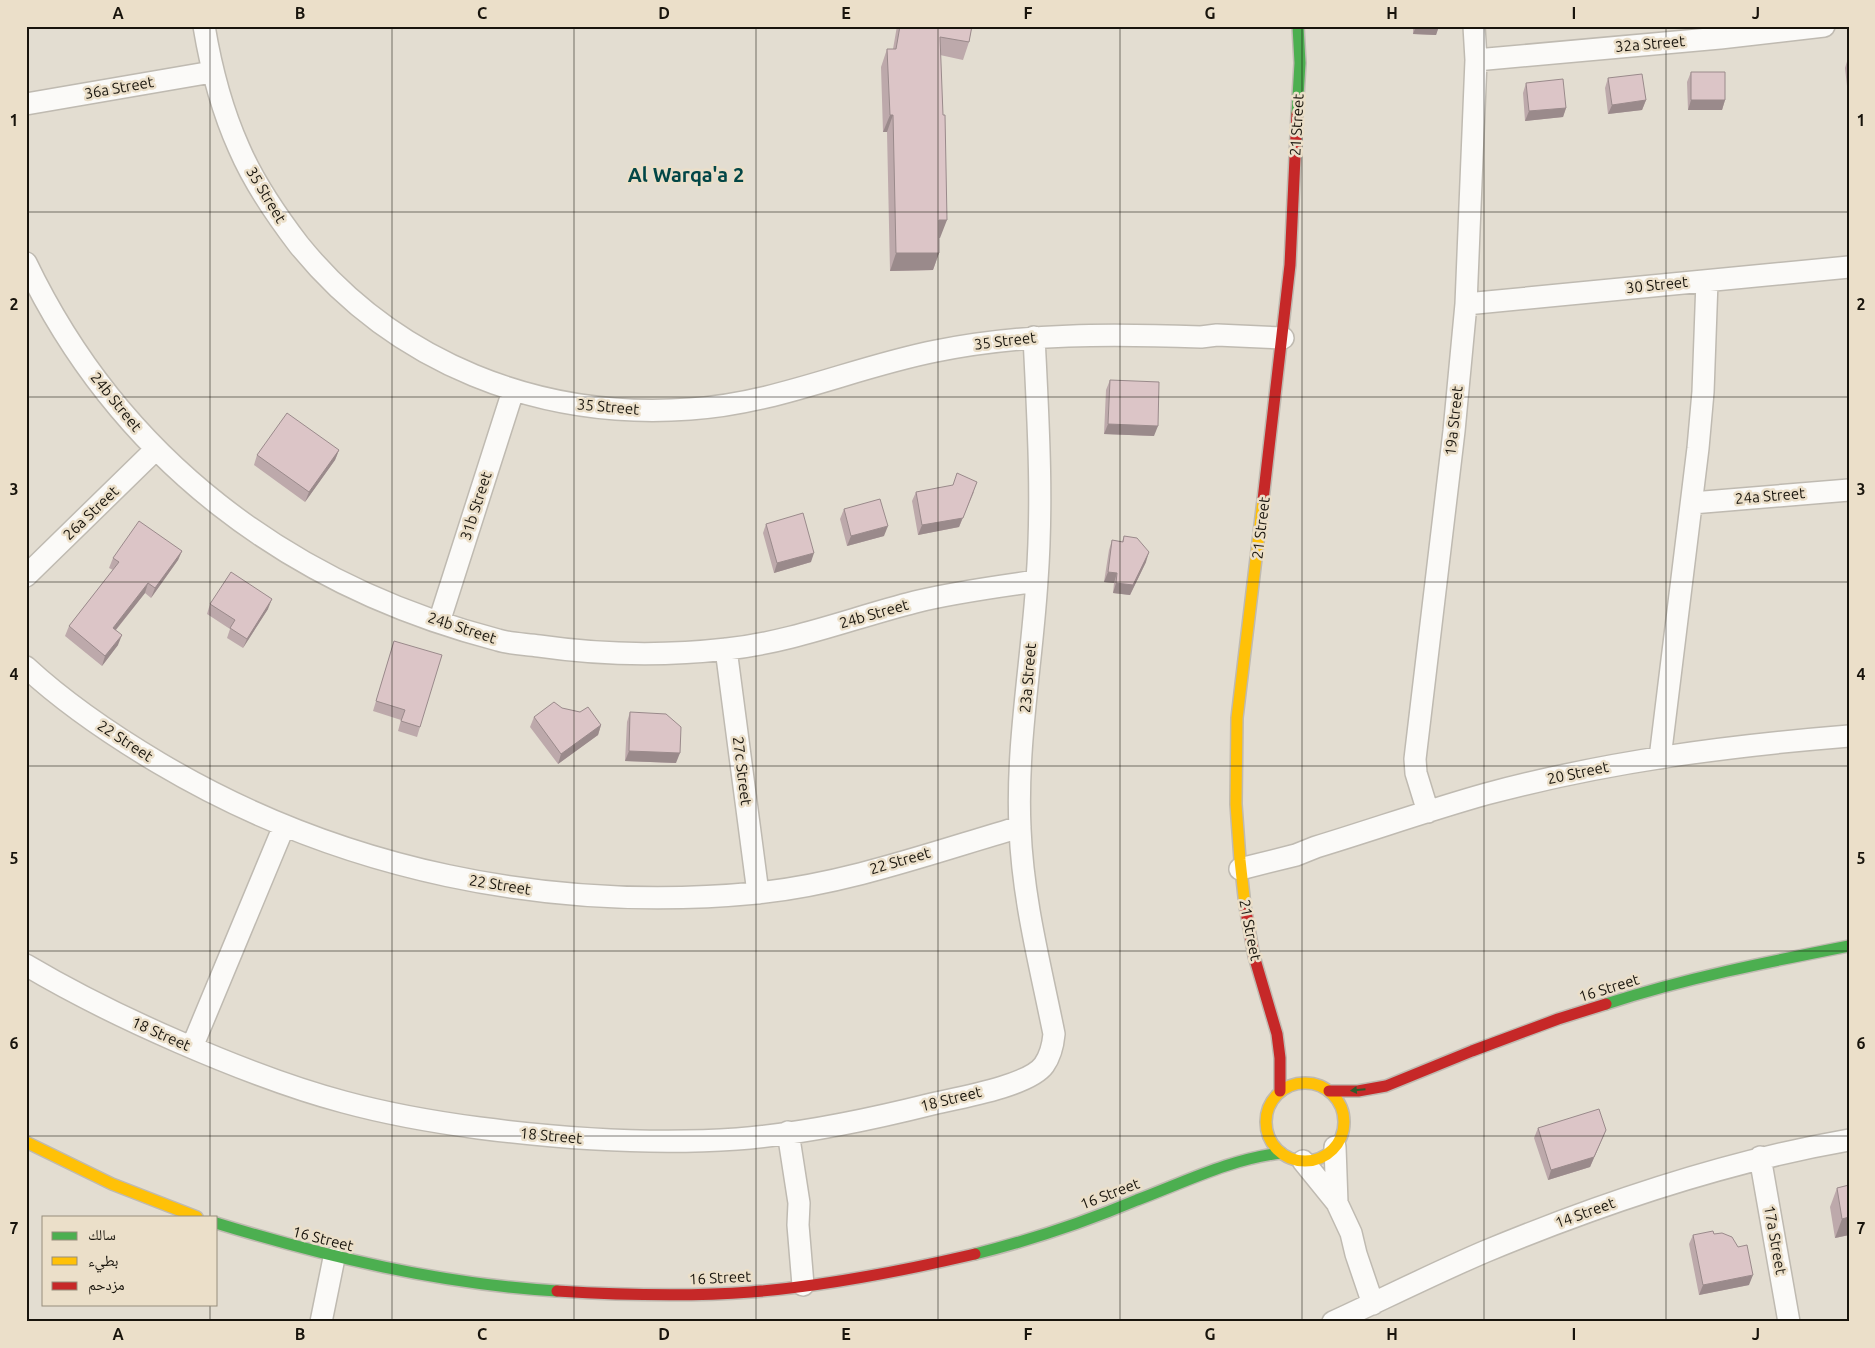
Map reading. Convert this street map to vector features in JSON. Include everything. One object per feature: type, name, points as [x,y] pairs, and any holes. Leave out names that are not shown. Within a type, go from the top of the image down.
[{"type":"street","name":"35 Street","points":[[204,26],[212,72],[230,127],[240,150],[276,215],[311,260],[345,295],[384,326],[426,353],[473,376],[513,391],[572,404],[631,410],[691,410],[750,401],[936,351],[1034,337],[1089,335],[1217,336],[1283,346]]},
{"type":"street","name":"21 Street","points":[[1280,1091],[1280,1058],[1275,1026],[1252,948],[1239,862],[1234,768],[1237,718],[1283,346],[1290,265],[1300,63],[1298,26]]},
{"type":"street","name":"19a Street","points":[[1428,812],[1416,773],[1415,759],[1454,431],[1466,304],[1476,60],[1474,26]]},
{"type":"street","name":"32a Street","points":[[1476,60],[1720,32],[1824,26]]},
{"type":"street","name":"36a Street","points":[[26,104],[212,72]]},
{"type":"street","name":"24b Street","points":[[26,263],[72,346],[112,400],[155,450],[211,499],[255,532],[310,567],[372,597],[439,622],[500,641],[575,651],[651,654],[726,649],[770,642],[808,633],[915,602],[960,592],[1037,581]]},
{"type":"street","name":"30 Street","points":[[1466,304],[1849,267]]},
{"type":"street","points":[[1660,758],[1692,503],[1703,392],[1707,280]]},
{"type":"street","name":"23a Street","points":[[1034,337],[1040,470],[1037,581],[1025,705],[1020,827],[1023,876],[1030,923],[1051,1016]]},
{"type":"street","name":"31b Street","points":[[439,622],[513,391]]},
{"type":"street","name":"26a Street","points":[[26,576],[155,450]]},
{"type":"street","name":"24a Street","points":[[1692,503],[1849,490]]},
{"type":"street","name":"27c Street","points":[[726,649],[758,893]]},
{"type":"street","name":"22 Street","points":[[26,667],[47,686],[121,741],[200,788],[284,826],[348,850],[415,869],[482,884],[551,893],[620,898],[689,898],[758,893],[837,878],[1020,827]]},
{"type":"street","name":"20 Street","points":[[1239,862],[1294,848],[1316,847],[1485,795],[1602,767],[1687,753],[1785,741],[1849,736]]},
{"type":"street","points":[[192,1047],[284,826]]},
{"type":"street","name":"16 Street","points":[[1329,1091],[1358,1090],[1386,1086],[1541,1025],[1646,991],[1735,969],[1849,946]]},
{"type":"street","name":"18 Street","points":[[26,965],[60,985],[125,1018],[267,1079],[344,1103],[440,1122],[536,1135],[633,1142],[737,1139],[788,1132],[898,1112],[953,1099],[1030,1077],[1043,1066],[1052,1051],[1054,1034],[1051,1016]]},
{"type":"street","name":"21 Street","points":[[1275,1026],[1291,1055]]},
{"type":"street","points":[[1301,1069],[1311,1082],[1329,1091],[1338,1101],[1343,1113],[1344,1126],[1335,1148],[1326,1155],[1315,1160],[1295,1160],[1281,1153],[1272,1144],[1267,1133],[1266,1120],[1270,1102],[1280,1091],[1289,1086],[1311,1082]]},
{"type":"street","name":"16 Street","points":[[1369,1100],[1386,1086]]},
{"type":"street","points":[[1344,1126],[1353,1115]]},
{"type":"street","points":[[1254,1134],[1266,1120]]},
{"type":"street","points":[[788,1132],[799,1204],[806,1223],[811,1284]]},
{"type":"street","name":"14 Street","points":[[1333,1322],[1482,1253],[1628,1197],[1760,1158],[1849,1140]]},
{"type":"street","points":[[26,1142],[112,1184],[194,1216]]},
{"type":"street","points":[[1335,1148],[1338,1203]]},
{"type":"street","name":"16 Street","points":[[1215,1167],[1236,1151]]},
{"type":"street","name":"16 Street","points":[[218,1224],[341,1260],[425,1276],[502,1287],[580,1293],[658,1295],[737,1293],[887,1272],[955,1258],[1021,1241],[1087,1219],[1215,1167],[1248,1157],[1281,1153]]},
{"type":"street","name":"17a Street","points":[[1760,1158],[1789,1322]]},
{"type":"street","points":[[1303,1161],[1338,1203],[1351,1233],[1356,1254],[1379,1301]]},
{"type":"street","points":[[321,1322],[341,1260]]},
{"type":"street","points":[[330,1322],[341,1260]]},
{"type":"building","points":[[900,26],[972,26],[969,42],[940,37],[943,115],[945,115],[947,220],[939,220],[939,253],[896,253],[893,115],[890,115],[887,49],[896,49]]},
{"type":"building","points":[[1691,72],[1725,72],[1725,100],[1691,100]]},
{"type":"building","points":[[1642,74],[1646,100],[1612,105],[1608,78]]},
{"type":"building","points":[[1563,79],[1566,108],[1529,111],[1526,83]]},
{"type":"building","points":[[1110,380],[1159,382],[1158,426],[1108,424]]},
{"type":"building","points":[[287,413],[339,450],[309,492],[257,455]]},
{"type":"building","points":[[957,473],[977,482],[963,518],[922,525],[916,492],[953,485]]},
{"type":"building","points":[[880,499],[888,526],[851,536],[844,509]]},
{"type":"building","points":[[803,513],[814,553],[777,563],[766,524]]},
{"type":"building","points":[[139,521],[182,551],[155,588],[148,583],[113,628],[122,635],[105,656],[69,626],[119,562],[113,558]]},
{"type":"building","points":[[1124,536],[1137,538],[1149,552],[1133,585],[1116,583],[1117,573],[1108,572],[1112,540],[1123,542]]},
{"type":"building","points":[[231,572],[272,599],[247,639],[230,628],[235,620],[210,604]]},
{"type":"building","points":[[394,641],[442,655],[420,727],[401,721],[405,710],[376,701]]},
{"type":"building","points":[[554,702],[562,708],[580,712],[588,707],[601,725],[561,754],[534,717]]},
{"type":"building","points":[[630,712],[666,714],[681,727],[680,753],[629,751]]},
{"type":"building","points":[[1599,1109],[1606,1130],[1594,1157],[1551,1170],[1538,1128]]},
{"type":"building","points":[[1849,1185],[1849,1217],[1842,1219],[1837,1188]]},
{"type":"building","points":[[1713,1231],[1714,1234],[1722,1233],[1732,1237],[1738,1247],[1747,1245],[1753,1275],[1703,1285],[1693,1235]]},
{"type":"traffic: fast","points":[[1297,114],[1300,63],[1298,26]]},
{"type":"traffic: fast","points":[[1606,1004],[1696,978],[1849,946]]},
{"type":"traffic: fast","points":[[975,1254],[1037,1237],[1078,1223],[1244,1160],[1281,1153]]},
{"type":"traffic: fast","points":[[218,1224],[342,1258],[384,1267],[470,1282],[557,1291]]},
{"type":"traffic: slow","points":[[1245,906],[1236,804],[1237,718],[1263,500]]},
{"type":"traffic: slow","points":[[1305,1083],[1320,1086],[1333,1094],[1341,1107],[1344,1122],[1341,1137],[1333,1150],[1320,1158],[1305,1161],[1290,1158],[1277,1150],[1269,1137],[1266,1122],[1269,1107],[1277,1094],[1290,1086],[1305,1083]]},
{"type":"traffic: slow","points":[[26,1142],[112,1184],[194,1216]]},
{"type":"traffic: jam","points":[[1263,500],[1290,265],[1297,114]]},
{"type":"traffic: jam","points":[[1245,906],[1254,956],[1277,1034],[1280,1058],[1280,1091]]},
{"type":"traffic: jam","points":[[1329,1091],[1358,1091],[1386,1086],[1472,1051],[1558,1019],[1606,1004]]},
{"type":"traffic: jam","points":[[557,1291],[654,1295],[751,1292],[864,1277],[975,1254]]},
{"type":"district","name":"Al Warqa'a 2","points":[[686,175]]}]
